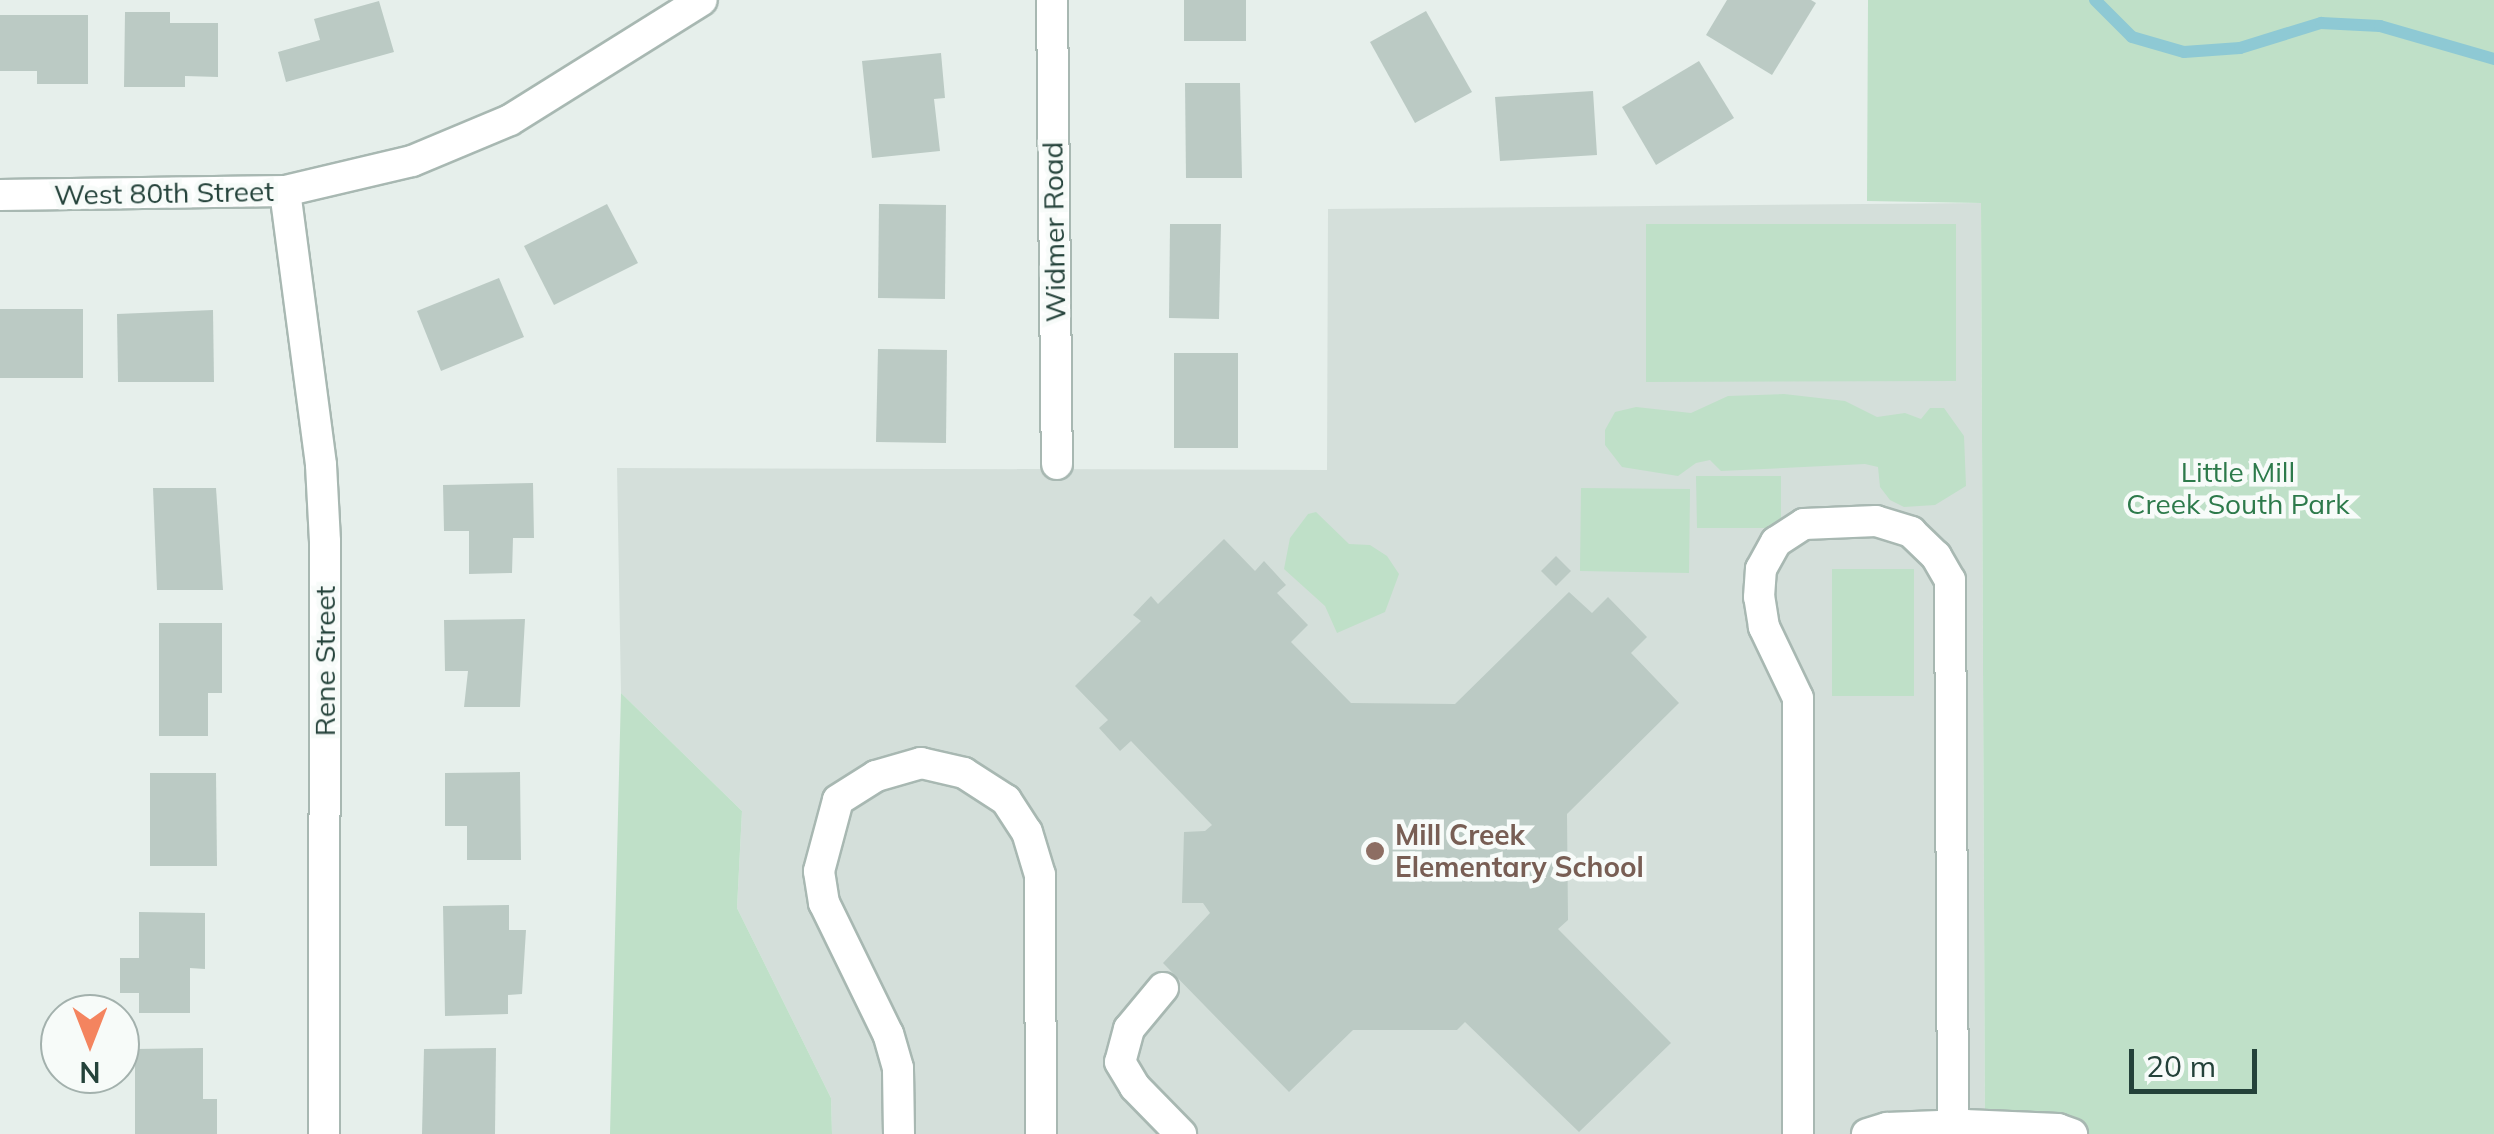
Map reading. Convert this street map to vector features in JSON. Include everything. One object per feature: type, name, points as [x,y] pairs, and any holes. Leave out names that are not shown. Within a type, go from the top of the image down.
[{"type":"street","name":"West 80th Street","points":[[0,196],[285,191],[412,161],[510,120],[702,0]]},
{"type":"street","name":"Widmer Road","points":[[1052,0],[1057,464]]},
{"type":"street","name":"Rene Street","points":[[285,191],[321,465],[324,523],[324,1134]]},
{"type":"street","points":[[1798,1134],[1798,698],[1764,628],[1759,597],[1760,569],[1776,542],[1804,524],[1876,521],[1911,532],[1936,556],[1950,580],[1953,1125]]},
{"type":"street","points":[[899,1134],[898,1068],[888,1034],[824,903],[820,871],[838,800],[876,776],[921,763],[964,774],[1006,800],[1027,832],[1040,875],[1041,1134]]},
{"type":"street","points":[[1163,988],[1129,1029],[1120,1062],[1135,1087],[1182,1134]]},
{"type":"street","points":[[1866,1134],[1886,1128],[1953,1125],[2058,1129],[2072,1134]]},
{"type":"shaded area","points":[[1981,203],[1985,1134],[832,1134],[831,1098],[737,908],[742,811],[621,693],[617,468],[1327,470],[1328,209]]},
{"type":"green space","name":"Little Mill Creek South Park","points":[[1868,0],[2494,0],[2494,1134],[1985,1134],[1981,203],[1867,201]]},
{"type":"green space","points":[[1646,224],[1956,224],[1956,381],[1646,382]]},
{"type":"green space","points":[[1784,394],[1845,401],[1877,417],[1905,413],[1921,419],[1930,408],[1944,408],[1964,436],[1966,486],[1935,505],[1904,507],[1890,500],[1880,487],[1878,467],[1865,464],[1721,471],[1710,460],[1696,463],[1678,476],[1622,467],[1605,445],[1605,430],[1615,412],[1636,407],[1691,413],[1728,396]]},
{"type":"green space","points":[[1696,476],[1781,476],[1781,528],[1697,528]]},
{"type":"green space","points":[[1581,488],[1690,489],[1689,573],[1580,571]]},
{"type":"green space","points":[[1316,512],[1349,544],[1370,545],[1387,556],[1399,574],[1385,612],[1337,633],[1325,606],[1284,569],[1290,538],[1308,514]]},
{"type":"green space","points":[[1832,569],[1914,569],[1914,696],[1832,696]]},
{"type":"green space","points":[[621,693],[742,811],[737,908],[831,1098],[832,1134],[610,1134]]},
{"type":"building","points":[[1184,0],[1246,0],[1246,41],[1184,41]]},
{"type":"building","points":[[1727,0],[1816,3],[1772,75],[1706,35]]},
{"type":"building","points":[[379,1],[394,52],[286,82],[278,52],[320,40],[314,19]]},
{"type":"building","points":[[1426,11],[1472,92],[1415,123],[1370,42]]},
{"type":"building","points":[[125,12],[170,12],[170,23],[218,23],[218,77],[185,76],[185,87],[124,87]]},
{"type":"building","points":[[0,15],[88,15],[88,84],[37,84],[37,71],[0,71]]},
{"type":"building","points":[[941,53],[945,98],[934,99],[940,151],[872,158],[862,61]]},
{"type":"building","points":[[1699,61],[1734,118],[1656,165],[1622,107]]},
{"type":"building","points":[[1185,83],[1240,83],[1242,178],[1186,178]]},
{"type":"building","points":[[1593,91],[1597,155],[1500,161],[1495,97]]},
{"type":"building","points":[[607,204],[638,263],[554,305],[524,246]]},
{"type":"building","points":[[879,204],[946,205],[945,299],[878,298]]},
{"type":"building","points":[[1170,224],[1221,224],[1219,319],[1169,318]]},
{"type":"building","points":[[499,278],[524,337],[441,371],[417,311]]},
{"type":"building","points":[[0,309],[83,309],[83,378],[0,378]]},
{"type":"building","points":[[213,310],[214,382],[118,382],[117,314]]},
{"type":"building","points":[[878,349],[947,350],[946,443],[876,442]]},
{"type":"building","points":[[1174,353],[1238,353],[1238,448],[1174,448]]},
{"type":"building","points":[[533,483],[534,538],[513,538],[512,573],[469,574],[469,531],[444,531],[443,485]]},
{"type":"building","points":[[153,488],[216,488],[223,590],[157,590]]},
{"type":"building","name":"Mill Creek Elementary School","points":[[1224,539],[1255,571],[1264,561],[1286,585],[1277,593],[1308,625],[1291,642],[1351,703],[1455,704],[1569,592],[1592,613],[1608,597],[1647,637],[1631,653],[1679,703],[1567,814],[1568,920],[1558,929],[1671,1043],[1579,1132],[1465,1022],[1457,1030],[1353,1030],[1289,1092],[1163,963],[1210,913],[1203,903],[1182,903],[1184,832],[1205,831],[1212,825],[1131,741],[1120,751],[1099,728],[1108,720],[1075,686],[1141,621],[1133,615],[1151,596],[1158,604]]},
{"type":"building","points":[[1556,556],[1571,571],[1556,586],[1541,571]]},
{"type":"building","points":[[525,619],[520,707],[464,707],[468,671],[445,671],[444,620]]},
{"type":"building","points":[[159,623],[222,623],[222,693],[208,693],[208,736],[159,736]]},
{"type":"building","points":[[520,772],[521,860],[467,860],[467,826],[445,826],[445,773]]},
{"type":"building","points":[[150,773],[216,773],[217,866],[150,866]]},
{"type":"building","points":[[509,905],[509,930],[526,930],[522,994],[508,995],[508,1014],[445,1016],[443,906]]},
{"type":"building","points":[[139,912],[205,913],[205,969],[190,968],[190,1013],[140,1013],[139,993],[120,993],[120,958],[139,958]]},
{"type":"building","points":[[203,1048],[203,1099],[217,1099],[217,1134],[135,1134],[140,1049]]},
{"type":"building","points":[[496,1048],[495,1134],[422,1134],[424,1049]]},
{"type":"waterway","points":[[2095,0],[2132,37],[2184,52],[2240,48],[2321,23],[2380,26],[2494,59]]},
{"type":"place","name":"Mill Creek Elementary School","points":[[1375,851]]}]
